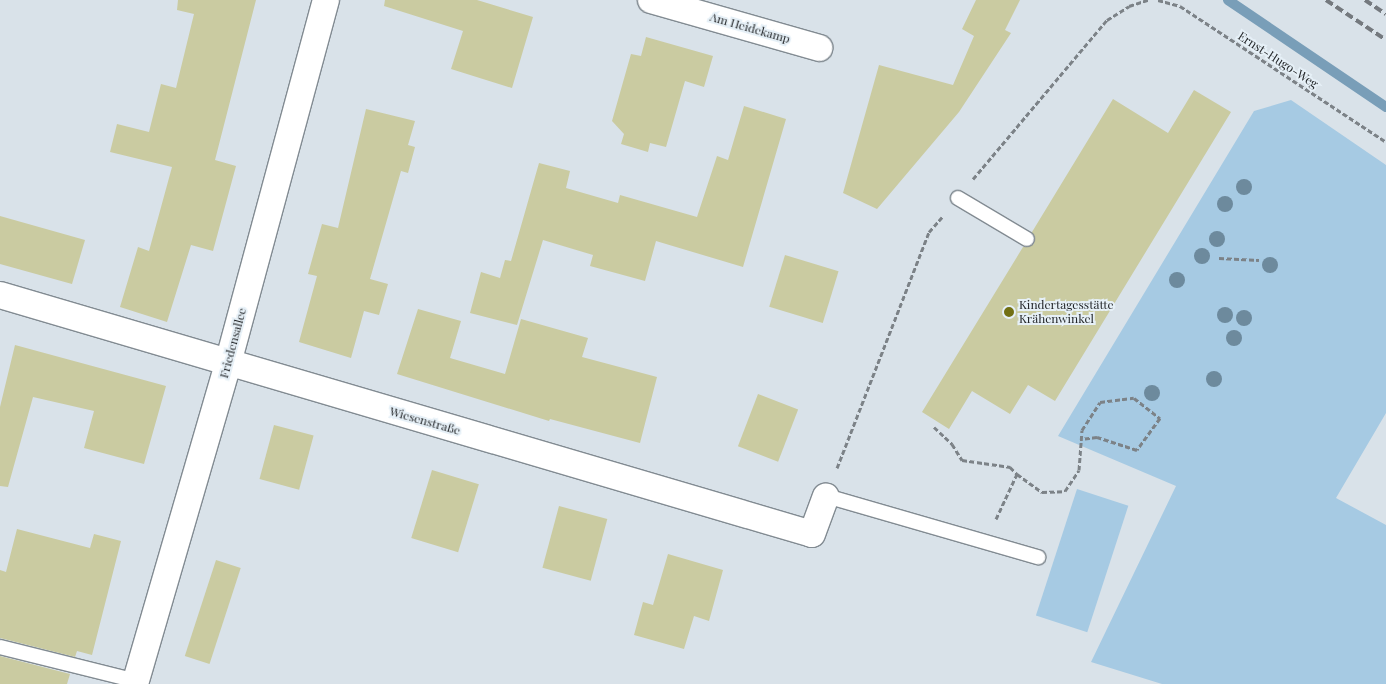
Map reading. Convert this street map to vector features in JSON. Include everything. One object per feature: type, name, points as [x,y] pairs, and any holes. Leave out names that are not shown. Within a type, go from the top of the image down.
[{"type":"street","name":"Friedensallee","points":[[135,683],[228,363],[326,0]]},
{"type":"street","name":"Am Heidekamp","points":[[652,0],[819,48]]},
{"type":"street","name":"Wiesenstraße","points":[[0,295],[204,353],[228,363],[812,534],[826,496]]},
{"type":"lane","points":[[958,198],[1028,239]]},
{"type":"lane","points":[[826,496],[1038,557]]},
{"type":"lane","points":[[0,647],[135,683]]},
{"type":"path","name":"Ernst-Hugo-Weg","points":[[1158,0],[1180,6],[1386,142]]},
{"type":"path","points":[[1219,258],[1259,260]]},
{"type":"path","points":[[934,427],[952,444],[962,460],[1010,467],[1042,492],[1065,491],[1079,470],[1081,439],[1082,430],[1100,402],[1134,398],[1160,418],[1137,450],[1097,437],[1081,439]]},
{"type":"path","points":[[994,523],[1017,474]]},
{"type":"shaded area","points":[[1291,100],[1386,165],[1386,413],[1336,498],[1386,525],[1386,684],[1162,684],[1091,662],[1176,486],[1058,436],[1254,111]]},
{"type":"shaded area","points":[[1077,489],[1128,506],[1087,632],[1036,615]]},
{"type":"building","points":[[178,0],[256,0],[215,160],[236,166],[213,251],[191,245],[167,322],[120,307],[138,247],[149,251],[172,167],[110,152],[117,124],[149,132],[161,84],[176,88],[194,14],[177,10]]},
{"type":"building","points":[[385,0],[477,0],[533,17],[512,88],[451,69],[463,31],[384,6]]},
{"type":"building","points":[[976,0],[1020,0],[1005,30],[1011,33],[959,112],[877,209],[843,193],[879,65],[953,85],[974,36],[962,29]]},
{"type":"building","points":[[646,37],[713,56],[704,87],[685,81],[666,147],[650,143],[648,152],[621,144],[624,134],[612,121],[631,54],[641,56]]},
{"type":"building","points":[[1194,90],[1231,112],[1055,401],[1028,385],[1010,414],[972,391],[949,429],[922,412],[1023,247],[1034,244],[1032,232],[1113,99],[1168,133]]},
{"type":"building","points":[[744,106],[786,119],[743,267],[656,241],[645,281],[590,266],[593,255],[543,240],[517,325],[470,313],[481,272],[500,278],[505,260],[511,261],[539,163],[570,171],[566,188],[618,203],[620,195],[697,217],[717,156],[728,160]]},
{"type":"building","points":[[366,109],[415,121],[408,145],[415,147],[408,173],[401,171],[370,279],[388,284],[379,315],[364,311],[351,358],[299,342],[317,276],[308,274],[322,224],[338,228]]},
{"type":"building","points":[[0,216],[85,240],[72,284],[0,264]]},
{"type":"building","points":[[785,255],[839,271],[823,323],[769,307]]},
{"type":"building","points":[[418,309],[461,321],[450,358],[505,374],[521,319],[588,338],[582,357],[657,377],[640,443],[550,419],[549,421],[397,374]]},
{"type":"building","points":[[15,345],[166,386],[144,464],[84,448],[94,411],[33,397],[8,487],[0,486],[0,407]]},
{"type":"building","points":[[758,394],[798,409],[778,462],[738,446]]},
{"type":"building","points":[[274,425],[314,436],[299,490],[260,479]]},
{"type":"building","points":[[432,470],[479,484],[458,552],[411,538]]},
{"type":"building","points":[[559,506],[607,519],[591,581],[542,568]]},
{"type":"building","points":[[17,529],[90,548],[94,534],[121,541],[92,655],[77,651],[75,657],[0,638],[0,570],[6,572]]},
{"type":"building","points":[[668,554],[723,570],[709,621],[694,616],[684,649],[634,635],[643,602],[653,605]]},
{"type":"building","points":[[216,560],[241,568],[210,664],[185,656]]},
{"type":"building","points":[[0,656],[70,674],[67,684],[0,684]]},
{"type":"waterway","points":[[1228,0],[1386,107]]},
{"type":"railway","points":[[1326,0],[1386,40]]},
{"type":"railway","points":[[1365,0],[1386,14]]},
{"type":"place","name":"Kindertagesstätte Krähenwinkel","points":[[1009,312]]}]
